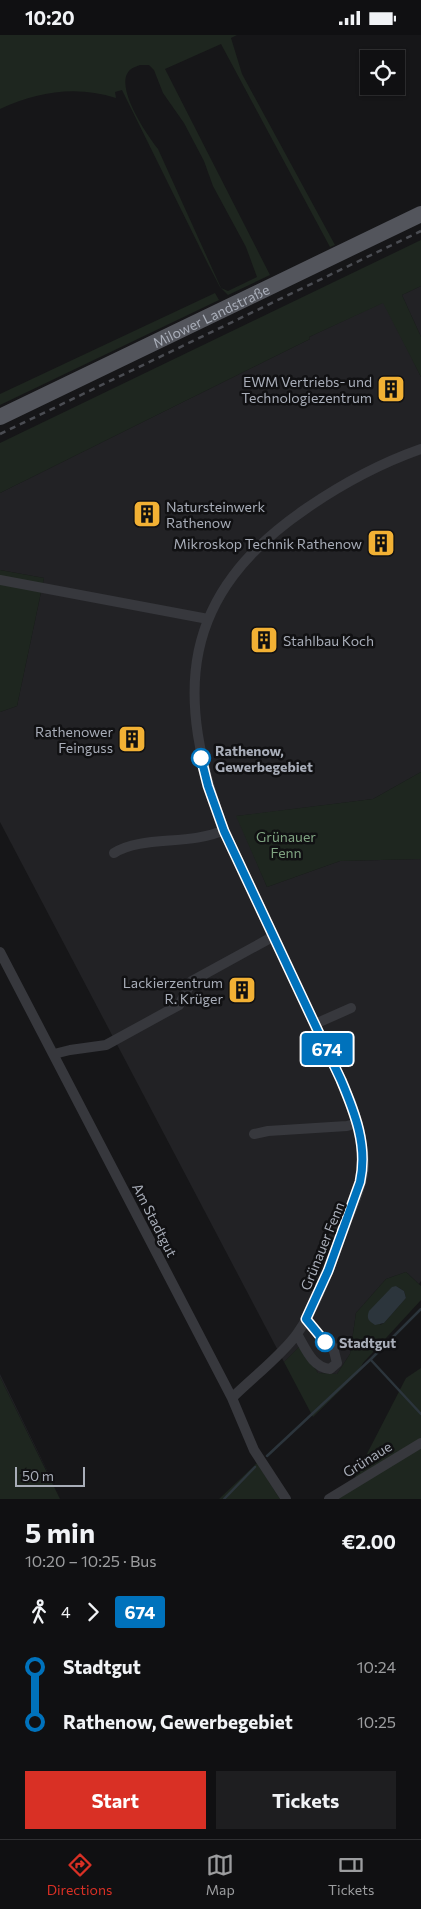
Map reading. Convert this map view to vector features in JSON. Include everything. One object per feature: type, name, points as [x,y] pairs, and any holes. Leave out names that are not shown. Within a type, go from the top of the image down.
[{"type":"main road","name":"Milower Landstraße","points":[[0,417],[421,214]]},
{"type":"street","name":"Grünauer Fenn","points":[[232,1398],[297,1334],[306,1319],[328,1271],[364,1167],[358,1123],[351,1101],[224,831],[208,786],[194,715],[195,680],[200,648],[208,619],[226,584],[263,540],[321,499],[358,477],[401,456],[421,449]]},
{"type":"street","points":[[0,580],[208,619]]},
{"type":"street","points":[[114,853],[122,848],[134,845],[192,840],[224,831]]},
{"type":"street","points":[[54,1054],[106,1045],[180,1005],[192,981],[274,936]]},
{"type":"street","name":"Am Stadtgut","points":[[0,952],[232,1398],[254,1450],[286,1499]]},
{"type":"street","points":[[315,1024],[351,1008]]},
{"type":"street","points":[[254,1134],[268,1131],[347,1126],[358,1123]]},
{"type":"street","points":[[297,1334],[320,1368],[330,1369],[337,1363],[333,1347],[325,1342],[306,1319]]},
{"type":"street","name":"Grünaue","points":[[329,1499],[421,1443]]},
{"type":"shaded area","points":[[421,286],[421,337],[402,295]]},
{"type":"shaded area","points":[[384,302],[421,377],[421,772],[373,799],[237,816],[267,887],[340,861],[421,859],[421,1281],[419,1284],[406,1272],[386,1279],[356,1313],[350,1354],[337,1374],[318,1373],[300,1346],[284,1362],[0,822],[0,712],[17,706],[44,578],[0,570],[0,493],[310,339],[309,337]]},
{"type":"shaded area","points":[[396,1286],[404,1291],[406,1298],[384,1323],[375,1325],[369,1319],[369,1311],[392,1287]]},
{"type":"shaded area","points":[[0,1374],[61,1499],[0,1377]]},
{"type":"green space","points":[[0,35],[237,35],[231,38],[242,74],[335,245],[330,247],[221,44],[165,69],[270,275],[228,295],[221,288],[220,287],[208,264],[122,90],[115,92],[116,98],[86,92],[57,92],[28,98],[0,109]],"holes":[[[140,65],[149,65],[154,70],[163,93],[184,123],[204,161],[213,186],[246,247],[257,277],[228,291],[221,288],[158,149],[135,113],[126,91],[125,82],[127,74],[131,69]]]},
{"type":"green space","points":[[421,240],[421,286],[402,295],[421,337],[421,377],[383,303],[309,337],[310,339],[0,493],[0,443]]},
{"type":"green space","points":[[215,293],[219,300],[0,405],[0,394]]},
{"type":"green space","points":[[0,570],[44,578],[17,706],[0,712]]},
{"type":"green space","name":"Grünauer Fenn","points":[[421,772],[421,859],[340,861],[267,887],[236,816],[373,799]]},
{"type":"green space","points":[[406,1272],[421,1286],[421,1300],[363,1363],[358,1373],[313,1417],[284,1362],[300,1346],[318,1373],[337,1374],[350,1354],[356,1313],[386,1279]],"holes":[[[396,1286],[404,1291],[406,1298],[380,1325]]]},
{"type":"green space","points":[[421,1368],[421,1439],[353,1481],[406,1378]]},
{"type":"green space","points":[[0,1377],[60,1499],[0,1499]]},
{"type":"green space","points":[[421,1447],[421,1499],[337,1499]]},
{"type":"green space","points":[[257,1463],[280,1499],[219,1499]]},
{"type":"waterway","points":[[267,1456],[371,1359],[421,1309]]},
{"type":"waterway","points":[[371,1360],[421,1414]]},
{"type":"waterway","points":[[224,1499],[255,1467]]},
{"type":"railway","points":[[0,434],[421,231]]},
{"type":"bus line","name":"674","points":[[201,758],[208,786],[224,831],[351,1101],[358,1123],[364,1167],[354,1202],[328,1271],[306,1319],[325,1342]]},
{"type":"place","name":"EWM Vertriebs- und Technologiezentrum","points":[[391,389]]},
{"type":"place","name":"Natursteinwerk Rathenow","points":[[147,514]]},
{"type":"place","name":"Mikroskop Technik Rathenow","points":[[381,543]]},
{"type":"place","name":"Stahlbau Koch","points":[[264,640]]},
{"type":"place","name":"Rathenower Feinguss","points":[[132,739]]},
{"type":"place","name":"Rathenow, Gewerbegebiet","points":[[201,758]]},
{"type":"place","name":"Lackierzentrum R. Krüger","points":[[242,990]]},
{"type":"place","name":"Stadtgut","points":[[325,1342]]}]
